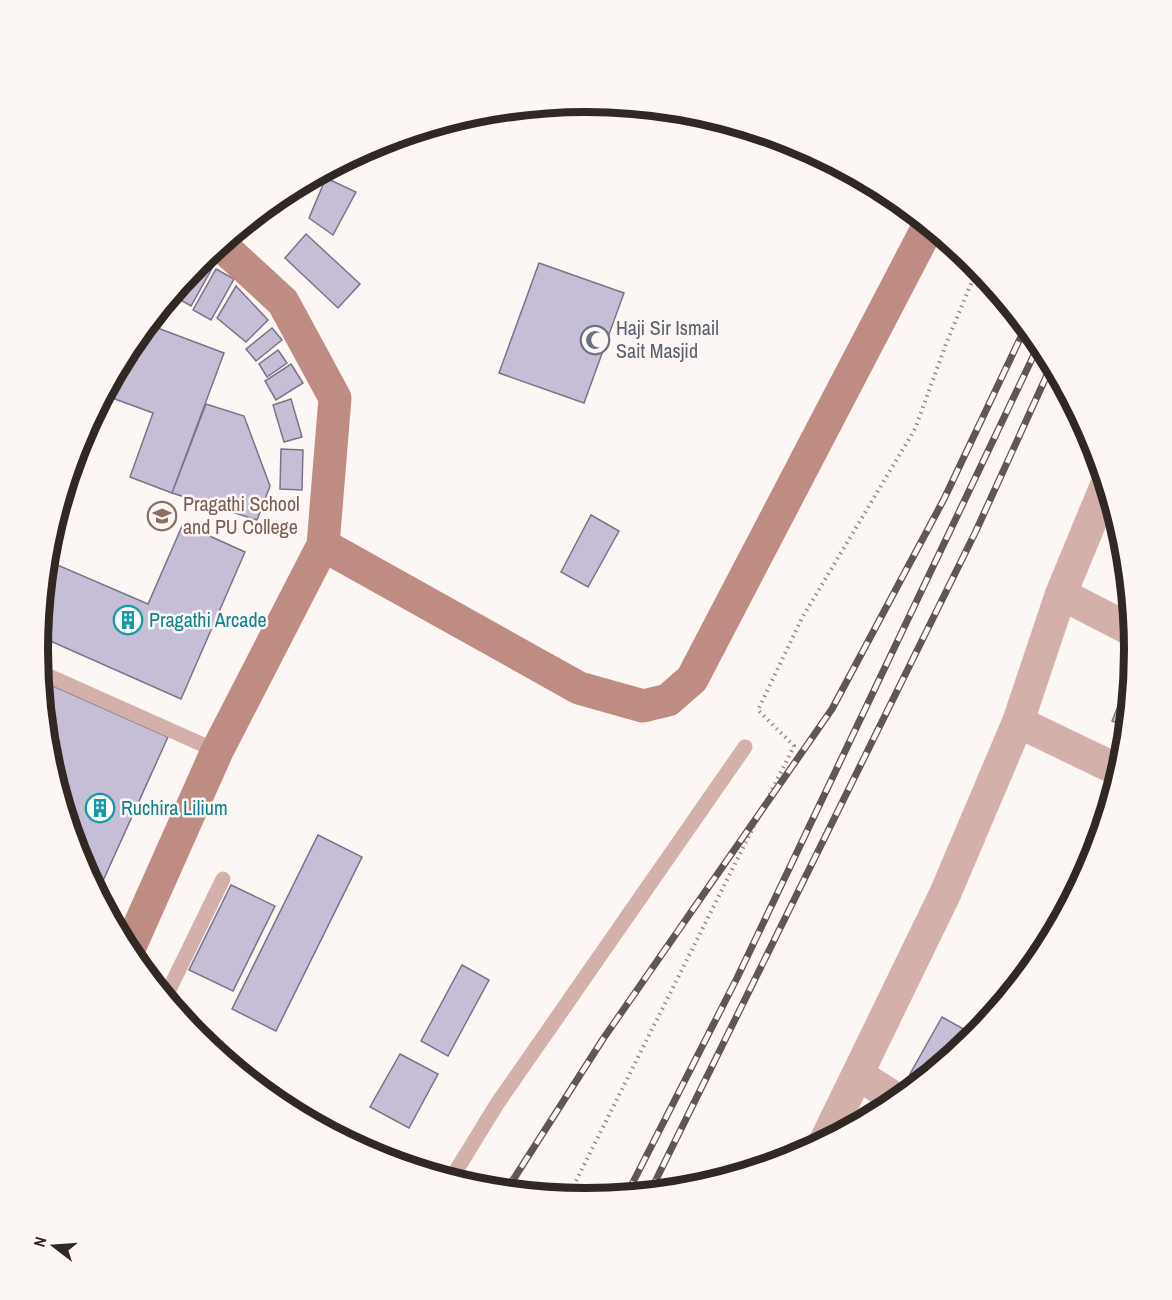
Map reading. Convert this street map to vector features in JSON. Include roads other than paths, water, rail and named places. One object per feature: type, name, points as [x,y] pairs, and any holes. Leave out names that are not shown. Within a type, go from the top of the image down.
[{"type":"street","points":[[323,545],[579,688],[643,706],[668,700],[692,679],[925,232]]},
{"type":"street","points":[[133,940],[217,751],[323,545],[334,398],[284,302],[227,250]]},
{"type":"street","points":[[831,1129],[945,894],[1018,722],[1061,594],[1101,496]]},
{"type":"street","points":[[1061,594],[1123,626]]},
{"type":"street","points":[[1018,722],[1111,767]]},
{"type":"street","points":[[859,1075],[889,1094]]},
{"type":"lane","points":[[49,676],[217,751]]},
{"type":"lane","points":[[455,1172],[497,1104],[745,747]]},
{"type":"lane","points":[[169,990],[223,879]]},
{"type":"railway","points":[[512,1182],[603,1039],[832,709],[944,499],[1022,335]]},
{"type":"railway","points":[[631,1186],[737,978],[1035,353]]},
{"type":"railway","points":[[654,1183],[975,533],[1047,374]]},
{"type":"place","name":"Haji Sir Ismail Sait Masjid","points":[[595,340]]},
{"type":"place","name":"Pragathi School and PU College","points":[[162,516]]},
{"type":"place","name":"Pragathi Arcade","points":[[128,620]]},
{"type":"place","name":"Ruchira Lilium","points":[[100,808]]}]
